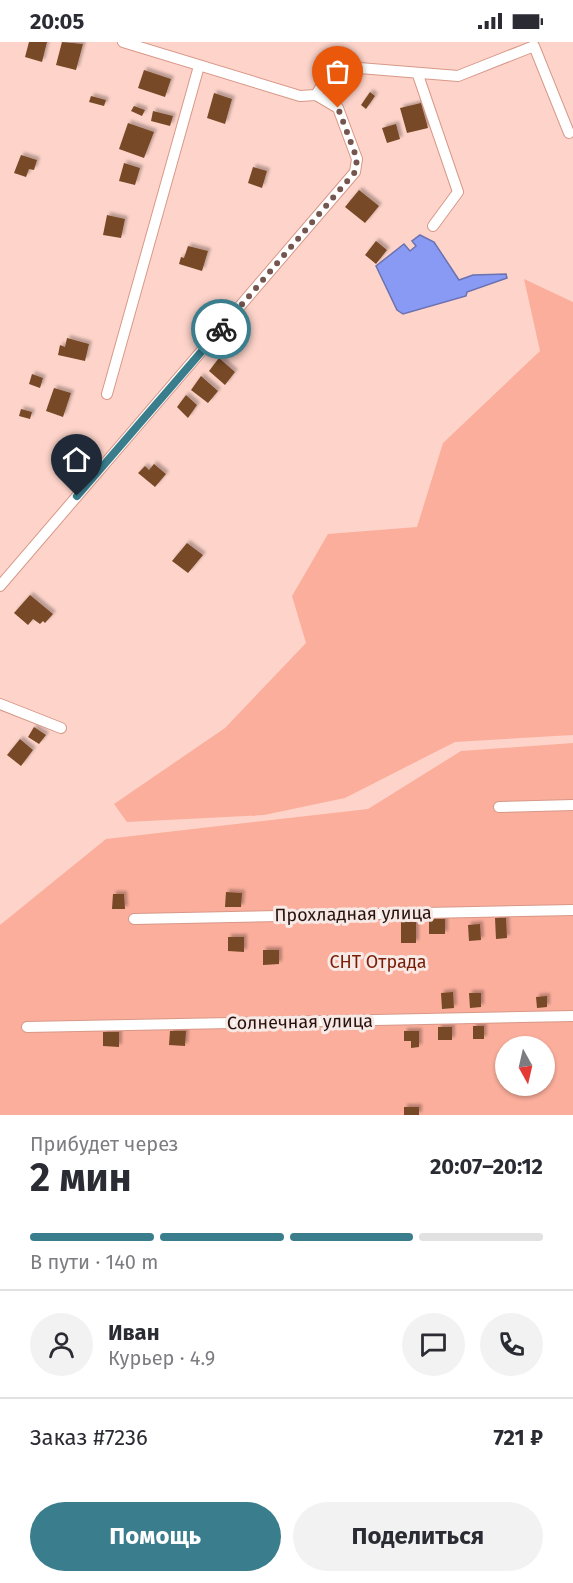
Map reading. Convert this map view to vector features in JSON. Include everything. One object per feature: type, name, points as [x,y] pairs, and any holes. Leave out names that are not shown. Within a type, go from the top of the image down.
[{"type":"street","points":[[0,586],[355,172],[357,159],[338,108],[316,95],[300,96],[123,42]]},
{"type":"street","points":[[316,95],[330,71],[347,67],[418,75],[458,76],[538,44],[569,133]]},
{"type":"street","points":[[107,394],[199,66]]},
{"type":"street","points":[[418,75],[458,192],[433,226]]},
{"type":"street","points":[[0,704],[62,728]]},
{"type":"street","points":[[499,807],[573,805]]},
{"type":"street","name":"Прохладная улица","points":[[134,919],[573,910]]},
{"type":"street","name":"Солнечная улица","points":[[27,1027],[573,1016]]},
{"type":"green space","points":[[524,279],[573,302],[573,735],[455,742],[345,798],[264,815],[127,822],[114,804],[225,728],[306,643],[292,596],[328,534],[417,527],[443,443],[540,351]]},
{"type":"green space","name":"СНТ Отрада","points":[[573,743],[573,1115],[0,1115],[0,925],[106,839],[368,809],[461,751]]},
{"type":"water","points":[[420,235],[434,242],[459,280],[473,275],[506,274],[507,278],[467,292],[466,296],[403,314],[397,310],[376,266],[404,244],[410,251],[416,246],[412,241]]},
{"type":"building","points":[[29,42],[47,42],[42,62],[25,57]]},
{"type":"building","points":[[62,42],[83,44],[76,70],[56,65]]},
{"type":"building","points":[[144,70],[171,79],[165,97],[138,88]]},
{"type":"building","points":[[370,92],[375,96],[366,109],[361,105]]},
{"type":"building","points":[[214,93],[232,99],[225,124],[207,118]]},
{"type":"building","points":[[91,96],[106,100],[104,106],[89,102]]},
{"type":"building","points":[[421,103],[428,128],[407,133],[400,108]]},
{"type":"building","points":[[134,106],[145,110],[142,116],[131,111]]},
{"type":"building","points":[[153,111],[173,116],[170,126],[151,121]]},
{"type":"building","points":[[128,123],[154,132],[144,158],[119,149]]},
{"type":"building","points":[[396,124],[400,139],[387,143],[382,128]]},
{"type":"building","points":[[21,155],[37,160],[34,170],[29,169],[26,177],[14,173]]},
{"type":"building","points":[[124,163],[140,168],[135,185],[119,181]]},
{"type":"building","points":[[253,167],[267,171],[262,188],[248,183]]},
{"type":"building","points":[[359,190],[379,206],[365,223],[345,207]]},
{"type":"building","points":[[107,215],[125,219],[121,238],[103,235]]},
{"type":"building","points":[[376,241],[387,250],[376,264],[365,255]]},
{"type":"building","points":[[188,246],[208,251],[202,271],[179,264]]},
{"type":"building","points":[[67,338],[89,344],[85,361],[58,355],[60,345],[65,347]]},
{"type":"building","points":[[219,358],[235,372],[225,385],[209,371]]},
{"type":"building","points":[[32,374],[43,378],[40,388],[29,384]]},
{"type":"building","points":[[201,376],[218,391],[208,403],[191,390]]},
{"type":"building","points":[[54,388],[71,393],[63,417],[46,411]]},
{"type":"building","points":[[186,395],[197,405],[188,418],[177,407]]},
{"type":"building","points":[[21,409],[32,412],[30,419],[19,416]]},
{"type":"building","points":[[154,464],[166,474],[155,487],[138,473],[145,466],[149,470]]},
{"type":"building","points":[[187,543],[203,555],[188,573],[172,561]]},
{"type":"building","points":[[30,595],[53,614],[45,623],[43,621],[40,624],[33,619],[28,625],[14,613]]},
{"type":"building","points":[[34,727],[46,735],[39,744],[28,737]]},
{"type":"building","points":[[20,739],[33,750],[21,766],[7,755]]},
{"type":"building","points":[[226,892],[242,893],[241,907],[225,907]]},
{"type":"building","points":[[113,894],[124,894],[125,909],[112,909]]},
{"type":"building","points":[[495,918],[506,918],[507,938],[496,939]]},
{"type":"building","points":[[429,919],[445,919],[445,934],[429,934]]},
{"type":"building","points":[[401,921],[416,921],[416,943],[401,943]]},
{"type":"building","points":[[480,924],[481,940],[469,941],[468,925]]},
{"type":"building","points":[[228,937],[244,937],[244,952],[228,951]]},
{"type":"building","points":[[263,950],[279,950],[279,964],[263,965]]},
{"type":"building","points":[[453,992],[454,1008],[442,1009],[441,993]]},
{"type":"building","points":[[469,993],[481,993],[481,1007],[470,1008]]},
{"type":"building","points":[[547,996],[547,1007],[537,1008],[536,997]]},
{"type":"building","points":[[473,1026],[484,1026],[484,1039],[473,1039]]},
{"type":"building","points":[[438,1027],[452,1027],[452,1040],[438,1040]]},
{"type":"building","points":[[170,1031],[186,1031],[185,1046],[169,1045]]},
{"type":"building","points":[[404,1031],[419,1031],[419,1047],[411,1048],[411,1041],[404,1041]]},
{"type":"building","points":[[103,1032],[119,1032],[119,1047],[103,1046]]},
{"type":"building","points":[[404,1107],[419,1107],[419,1115],[404,1115]]},
{"type":"way so far","points":[[221,329],[355,172],[357,159],[347,127],[338,108]]},
{"type":"route","points":[[77,496],[221,329]]}]
